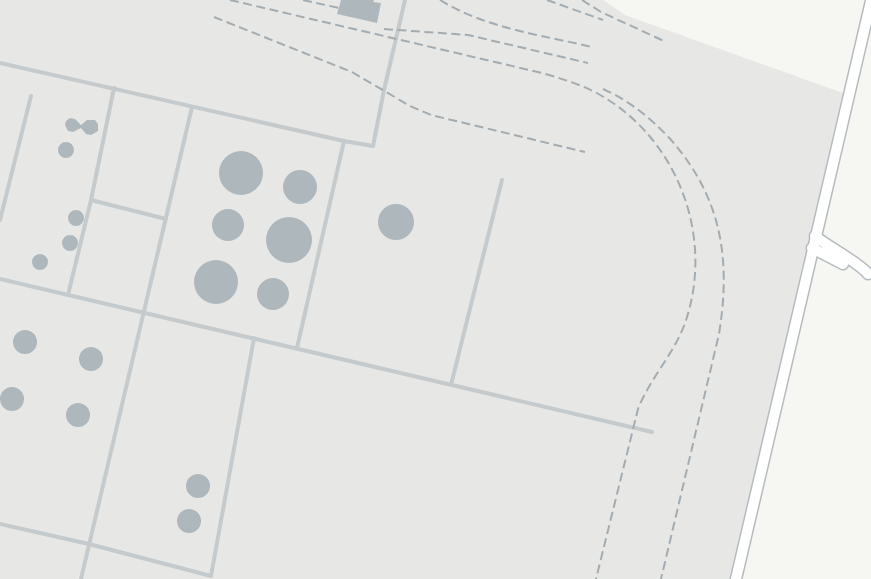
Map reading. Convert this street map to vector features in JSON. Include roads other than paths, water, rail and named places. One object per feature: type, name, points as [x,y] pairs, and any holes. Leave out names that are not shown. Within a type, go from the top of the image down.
[{"type":"street","points":[[736,579],[871,1]]},
{"type":"street","points":[[815,236],[862,267],[870,275]]},
{"type":"street","points":[[812,248],[870,275]]},
{"type":"lane","points":[[0,63],[373,146],[405,0]]},
{"type":"lane","points":[[68,295],[91,200],[114,88]]},
{"type":"lane","points":[[0,220],[31,96]]},
{"type":"lane","points":[[81,579],[192,107]]},
{"type":"lane","points":[[297,348],[344,141]]},
{"type":"lane","points":[[451,385],[502,180]]},
{"type":"lane","points":[[91,200],[166,219]]},
{"type":"lane","points":[[0,279],[652,432]]},
{"type":"lane","points":[[0,524],[89,544],[211,576],[254,338]]},
{"type":"railway","points":[[230,0],[542,73],[573,83],[602,96],[628,115],[651,137],[669,163],[682,192],[691,222],[695,254],[694,285],[683,329],[638,409],[596,579]]},
{"type":"railway","points":[[303,0],[339,8]]},
{"type":"railway","points":[[440,0],[457,10],[494,24],[592,47]]},
{"type":"railway","points":[[547,0],[603,20]]},
{"type":"railway","points":[[582,0],[601,12],[664,41]]},
{"type":"railway","points":[[214,17],[352,72],[410,106],[431,115],[585,152]]},
{"type":"railway","points":[[384,29],[468,35],[588,63]]},
{"type":"railway","points":[[603,89],[622,99],[657,125],[689,163],[712,208],[723,256],[724,281],[719,334],[661,579]]}]
